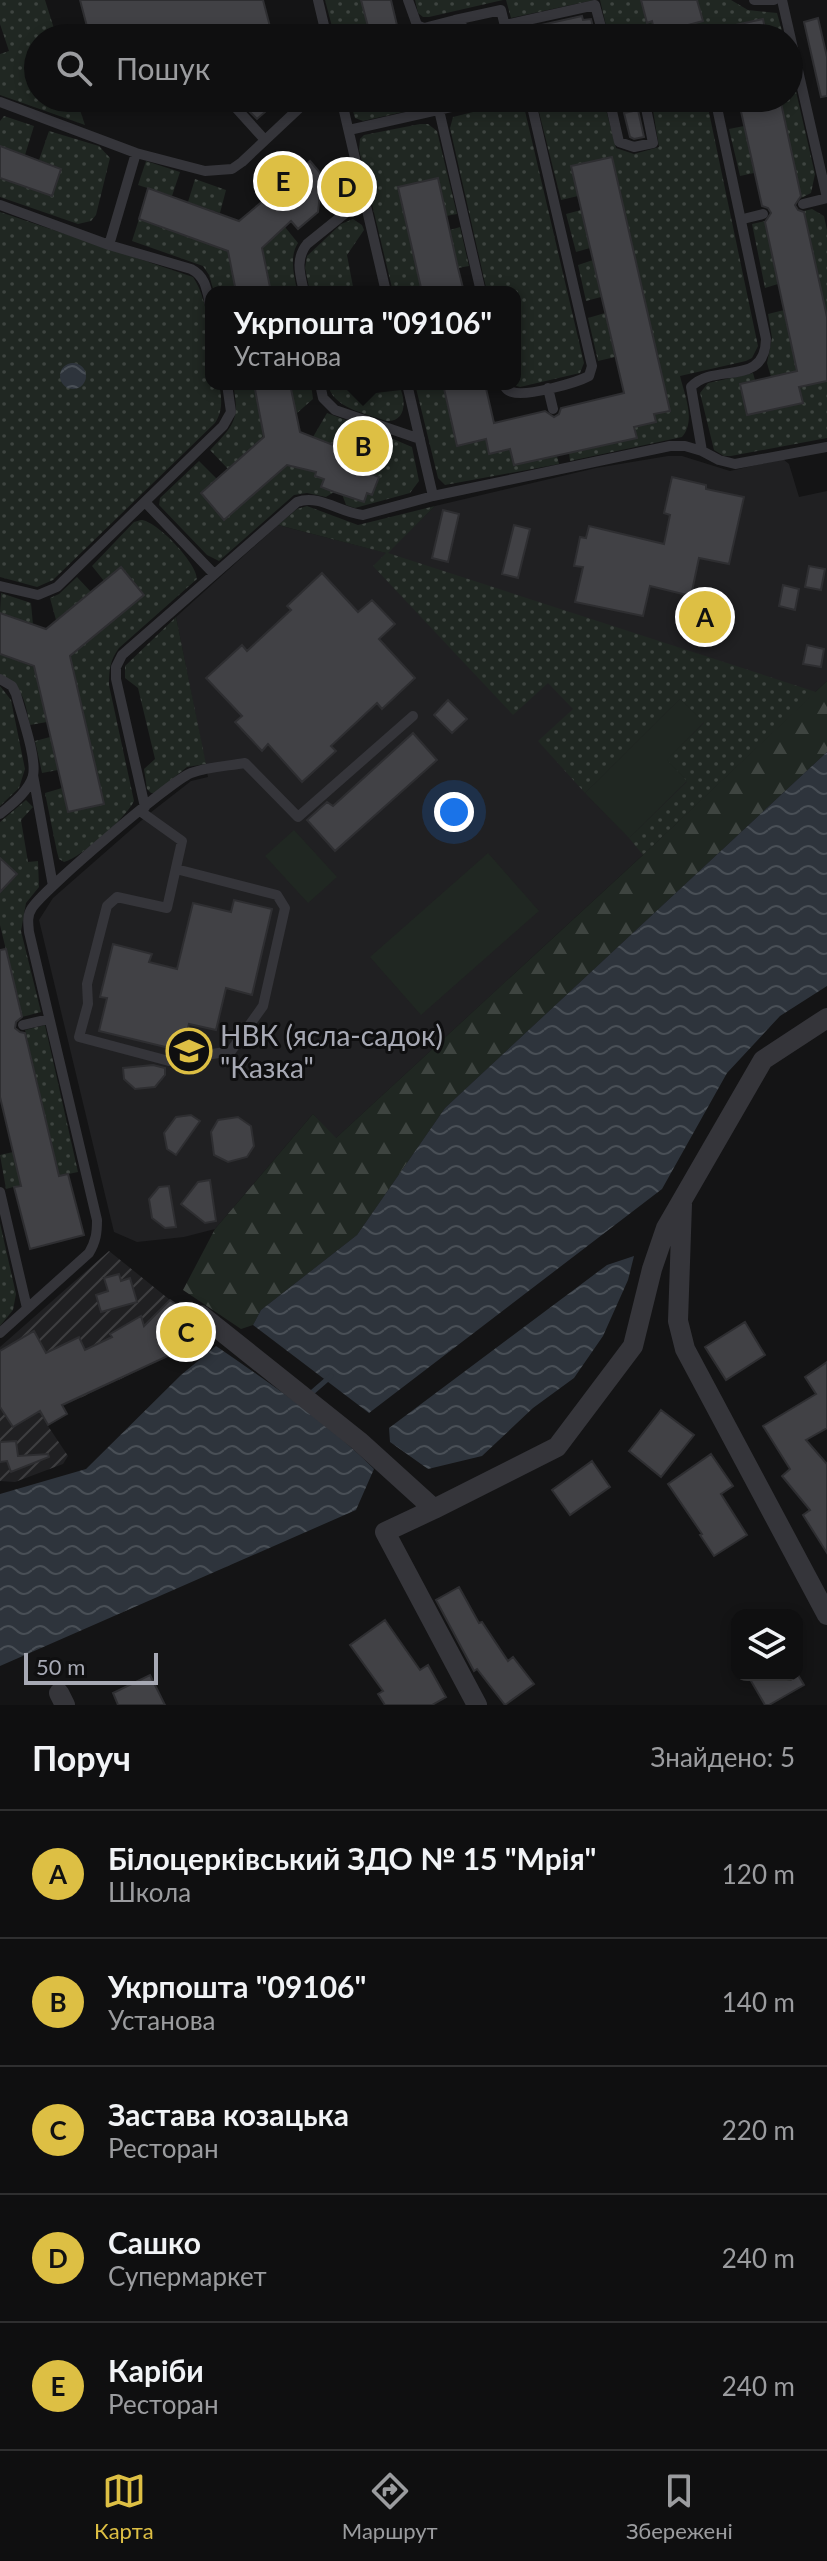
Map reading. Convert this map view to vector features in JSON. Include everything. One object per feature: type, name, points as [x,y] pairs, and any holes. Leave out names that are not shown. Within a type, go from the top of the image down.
[{"type":"street","points":[[477,1705],[385,1532],[557,1447],[633,1346],[652,1269],[666,1228],[763,1060],[827,1018]]},
{"type":"street","points":[[682,1204],[678,1321],[685,1349],[827,1615]]},
{"type":"street","points":[[201,1315],[359,1441],[434,1509]]},
{"type":"lane","points":[[318,0],[324,24]]},
{"type":"lane","points":[[408,0],[416,24]]},
{"type":"lane","points":[[754,0],[774,0]]},
{"type":"lane","points":[[782,0],[787,24]]},
{"type":"lane","points":[[510,24],[595,5],[600,24]]},
{"type":"lane","points":[[440,24],[501,10],[505,24]]},
{"type":"lane","points":[[455,20],[461,24]]},
{"type":"lane","points":[[803,92],[827,198],[803,204]]},
{"type":"lane","points":[[0,102],[24,111]]},
{"type":"lane","points":[[27,112],[136,153],[218,172],[232,169],[296,112]]},
{"type":"lane","points":[[240,112],[265,140]]},
{"type":"lane","points":[[344,112],[385,286]]},
{"type":"lane","points":[[349,130],[430,112]]},
{"type":"lane","points":[[439,112],[480,286]]},
{"type":"lane","points":[[510,390],[522,394],[548,388],[589,376],[592,366],[533,112]]},
{"type":"lane","points":[[612,112],[619,142],[634,147],[653,143],[647,112]]},
{"type":"lane","points":[[702,451],[691,387],[698,380],[748,369],[760,363],[766,353],[743,219],[718,112]]},
{"type":"lane","points":[[109,245],[136,153]]},
{"type":"lane","points":[[303,286],[299,260],[301,252],[364,198]]},
{"type":"lane","points":[[0,205],[109,245],[200,273],[206,286]]},
{"type":"lane","points":[[743,219],[763,214]]},
{"type":"lane","points":[[548,388],[553,409]]},
{"type":"lane","points":[[0,586],[38,595],[57,587],[229,419],[231,403],[228,390]]},
{"type":"lane","points":[[321,390],[323,398],[335,410],[420,439]]},
{"type":"lane","points":[[408,390],[433,496]]},
{"type":"lane","points":[[176,869],[277,895],[285,908],[263,1006],[231,1051],[169,1061],[79,1037],[88,1004],[87,984],[107,906],[117,897],[167,908],[182,841],[142,809],[116,667],[122,655],[297,502],[307,498],[351,514],[363,515],[433,496],[670,446],[685,446],[735,464],[827,447]]},
{"type":"lane","points":[[563,454],[565,468]]},
{"type":"lane","points":[[145,502],[214,574]]},
{"type":"lane","points":[[0,679],[12,686],[16,694],[33,762],[53,886]]},
{"type":"lane","points":[[0,1333],[89,1253],[97,1232],[97,1220],[28,919],[32,908],[142,809],[190,773],[245,763],[298,817],[413,716]]},
{"type":"lane","points":[[0,814],[20,797],[33,775]]},
{"type":"lane","points":[[23,1025],[49,1019]]},
{"type":"lane","points":[[0,1192],[27,1308]]},
{"type":"shaded area","points":[[682,456],[730,471],[783,459],[789,464],[799,497],[827,491],[827,681],[335,1139],[313,1114],[215,1229],[184,1237],[137,1242],[114,1232],[39,920],[53,898],[150,813],[191,781],[208,777],[176,617],[278,525],[387,553],[435,506],[596,468]]},
{"type":"shaded area","points":[[109,1251],[170,1300],[142,1364],[144,1368],[63,1406],[67,1414],[48,1426],[68,1456],[63,1464],[15,1482],[0,1481],[0,1347]]},
{"type":"green space","points":[[0,0],[45,0],[53,24],[24,24],[24,103],[0,95],[0,54],[9,51],[0,24]]},
{"type":"green space","points":[[325,0],[361,0],[367,24],[331,24]]},
{"type":"green space","points":[[415,0],[503,0],[423,17],[418,13]]},
{"type":"green space","points":[[506,0],[594,0],[511,18]]},
{"type":"green space","points":[[600,0],[641,0],[647,22],[652,21],[653,24],[606,24]]},
{"type":"green space","points":[[697,0],[731,0],[748,10],[777,13],[780,24],[763,24],[762,19],[738,24],[666,24]]},
{"type":"green space","points":[[48,112],[81,112],[85,125]]},
{"type":"green space","points":[[353,112],[403,112],[363,121],[355,118]]},
{"type":"green space","points":[[473,112],[525,112],[584,363],[580,373],[521,387],[521,286],[486,286],[450,128],[453,117]]},
{"type":"green space","points":[[539,112],[607,112],[616,148],[634,154],[659,147],[653,112],[709,112],[758,346],[752,358],[746,361],[680,376],[689,416],[682,437],[570,461],[569,453],[636,438],[634,427],[656,422],[654,414],[670,410],[612,157],[572,166],[578,196],[561,200]]},
{"type":"green space","points":[[783,112],[801,112],[815,174],[811,193],[801,198]]},
{"type":"green space","points":[[4,116],[34,126],[25,155],[0,146],[0,121]]},
{"type":"green space","points":[[420,124],[428,124],[437,131],[457,214],[446,216],[398,187],[421,286],[392,286],[359,150],[360,139],[364,135]]},
{"type":"green space","points":[[744,126],[754,173],[740,176],[729,129]]},
{"type":"green space","points":[[49,131],[99,146],[110,158],[96,215],[91,221],[78,224],[0,197],[0,178],[52,195],[61,169],[39,160]]},
{"type":"green space","points":[[146,161],[180,172],[172,196],[138,185]]},
{"type":"green space","points":[[195,179],[226,190],[220,213],[188,202]]},
{"type":"green space","points":[[812,209],[824,216],[827,230],[827,317],[804,211]]},
{"type":"green space","points":[[581,210],[590,248],[576,252],[566,214]]},
{"type":"green space","points":[[0,212],[193,277],[205,307],[205,390],[220,390],[221,409],[215,423],[53,580],[37,587],[0,577]]},
{"type":"green space","points":[[139,219],[228,251],[235,286],[212,286],[203,266],[132,241]]},
{"type":"green space","points":[[353,219],[364,230],[347,255],[353,286],[309,286],[305,268],[307,256],[341,224]]},
{"type":"green space","points":[[765,221],[778,284],[765,288],[752,224]]},
{"type":"green space","points":[[285,227],[298,243],[293,260],[296,286],[270,286],[262,248]]},
{"type":"green space","points":[[460,227],[469,266],[458,268],[450,230]]},
{"type":"green space","points":[[593,260],[601,297],[586,301],[578,265]]},
{"type":"green space","points":[[784,310],[797,371],[771,377],[767,363],[772,338],[768,314]]},
{"type":"green space","points":[[605,313],[615,357],[598,361],[588,318]]},
{"type":"green space","points":[[753,373],[755,380],[740,384],[802,402],[799,387],[827,381],[827,438],[731,456],[714,450],[700,393],[708,383]]},
{"type":"green space","points":[[234,390],[255,390],[264,437],[228,469],[210,450],[230,428],[236,406]]},
{"type":"green space","points":[[291,390],[312,390],[313,399],[296,414]]},
{"type":"green space","points":[[401,390],[402,411],[397,419],[386,421],[343,404],[331,392]]},
{"type":"green space","points":[[416,390],[444,390],[458,445],[486,439],[489,454],[510,449],[514,465],[557,456],[559,464],[445,485],[438,478]]},
{"type":"green space","points":[[327,413],[354,423],[349,438],[341,442],[335,440],[333,445],[313,437]]},
{"type":"green space","points":[[365,427],[412,447],[419,481],[410,493],[355,508],[346,505],[342,494],[364,502],[367,493],[372,495],[379,477],[371,474],[373,467],[368,465],[364,454],[367,445],[359,442]]},
{"type":"green space","points":[[199,461],[217,479],[201,493],[224,520],[287,465],[316,472],[315,476],[324,479],[321,487],[334,492],[326,497],[307,493],[294,495],[219,561],[207,555],[159,505],[160,498]]},
{"type":"green space","points":[[307,506],[358,525],[435,506],[388,553],[816,692],[643,855],[629,838],[687,782],[666,760],[704,723],[680,699],[585,793],[538,741],[573,709],[548,683],[513,715],[373,566],[386,553],[278,525],[297,509]]},
{"type":"green space","points":[[141,520],[156,527],[175,544],[190,563],[197,579],[119,648],[114,657],[109,685],[134,801],[103,836],[64,862],[57,852],[45,793],[62,788],[68,812],[104,804],[70,656],[144,595],[121,567],[104,581],[92,566],[134,522]]},
{"type":"green space","points":[[77,577],[91,592],[56,620],[50,598]]},
{"type":"green space","points":[[1,593],[31,603],[33,625],[0,613]]},
{"type":"green space","points":[[176,617],[206,764],[187,767],[151,793],[147,789],[144,769],[155,759],[138,688],[125,678],[125,666]]},
{"type":"green space","points":[[0,654],[34,667],[47,722],[30,725],[18,689],[0,675]]},
{"type":"green space","points":[[827,681],[827,752],[445,1108],[357,1235],[261,1310],[253,1325],[241,1329],[183,1290],[215,1229],[313,1114],[336,1138]]},
{"type":"green space","points":[[0,686],[11,700],[25,769],[19,788],[0,806]]},
{"type":"green space","points":[[680,699],[704,722],[667,760],[687,781],[629,838],[585,793]]},
{"type":"green space","points":[[50,737],[58,770],[42,773],[35,741]]},
{"type":"green space","points":[[26,800],[33,807],[21,820],[28,862],[38,861],[39,887],[26,903],[21,931],[41,1012],[22,1017],[0,925],[0,892],[17,874],[0,858],[0,822]]},
{"type":"green space","points":[[294,830],[337,877],[308,903],[265,856]]},
{"type":"green space","points":[[488,853],[539,911],[421,1015],[370,957]]},
{"type":"green space","points":[[45,1025],[78,1172],[59,1176],[25,1030]]},
{"type":"green space","points":[[13,1152],[21,1185],[6,1189],[0,1155]]},
{"type":"green space","points":[[0,1223],[16,1294],[13,1310],[0,1326]]},
{"type":"water","points":[[73,363],[82,367],[86,376],[82,385],[73,389],[64,385],[60,376],[64,367]]},
{"type":"water","points":[[827,752],[827,986],[780,1016],[727,1073],[662,1189],[369,1413],[253,1325],[261,1310],[357,1235],[445,1108]]},
{"type":"water","points":[[634,1256],[628,1280],[603,1336],[574,1378],[533,1408],[482,1456],[428,1469],[390,1442],[389,1428],[607,1265]]},
{"type":"water","points":[[216,1346],[318,1419],[374,1469],[356,1510],[0,1666],[0,1494],[86,1469],[181,1375]]},
{"type":"building","points":[[80,0],[263,0],[269,24],[86,24]]},
{"type":"building","points":[[361,0],[391,0],[397,24],[367,24]]},
{"type":"building","points":[[641,0],[697,0],[703,21],[692,24],[647,23]]},
{"type":"building","points":[[582,16],[583,20],[591,19],[592,24],[546,24]]},
{"type":"building","points":[[818,18],[827,57],[827,96],[821,97],[804,22]]},
{"type":"building","points":[[763,19],[764,24],[740,24]]},
{"type":"building","points":[[250,112],[265,112],[257,119]]},
{"type":"building","points":[[638,112],[644,137],[630,137],[624,113]]},
{"type":"building","points":[[741,112],[783,112],[801,196],[795,205],[804,212],[827,317],[827,381],[799,387],[803,403],[747,415],[740,384],[797,371],[765,222],[771,213],[762,206]]},
{"type":"building","points":[[0,146],[61,169],[52,196],[0,178]]},
{"type":"building","points":[[612,157],[670,411],[654,414],[656,422],[634,427],[637,438],[514,465],[510,449],[489,454],[486,439],[457,446],[444,390],[486,390],[494,423],[545,411],[554,417],[561,408],[624,393],[571,166]]},
{"type":"building","points":[[296,160],[303,167],[310,161],[322,175],[318,212],[298,229],[291,221],[262,248],[270,286],[235,286],[228,251],[139,219],[148,188],[239,221],[270,195],[264,188]]},
{"type":"building","points":[[438,178],[463,286],[421,286],[398,187]]},
{"type":"building","points":[[255,390],[291,390],[300,432],[333,445],[335,439],[341,442],[343,436],[368,445],[364,454],[371,457],[368,465],[373,467],[371,474],[379,477],[372,495],[367,493],[364,502],[334,492],[321,487],[324,479],[315,476],[316,472],[287,465],[224,520],[201,493],[264,437]]},
{"type":"building","points":[[672,477],[706,485],[706,489],[744,497],[729,564],[699,558],[691,596],[650,586],[643,616],[575,602],[583,567],[574,566],[580,537],[586,538],[589,526],[664,544],[670,515],[664,513]]},
{"type":"building","points":[[443,510],[459,514],[448,562],[432,558]]},
{"type":"building","points":[[514,525],[530,529],[518,578],[502,574]]},
{"type":"building","points":[[809,566],[825,569],[821,590],[805,587]]},
{"type":"building","points":[[121,567],[144,595],[70,656],[104,804],[68,812],[34,666],[0,654],[0,613],[46,629]]},
{"type":"building","points":[[322,573],[358,612],[372,600],[395,624],[379,639],[415,678],[382,709],[377,703],[331,746],[336,751],[302,782],[268,744],[262,751],[235,722],[242,716],[206,678],[242,645],[247,651],[291,610],[287,606]]},
{"type":"building","points":[[783,585],[799,589],[795,610],[779,606]]},
{"type":"building","points":[[807,645],[824,649],[821,667],[803,664]]},
{"type":"building","points":[[448,700],[467,719],[452,733],[434,715]]},
{"type":"building","points":[[413,733],[437,760],[335,851],[307,820],[327,802],[333,806]]},
{"type":"building","points":[[0,858],[17,874],[0,892]]},
{"type":"building","points":[[234,900],[272,909],[252,995],[226,988],[216,1030],[189,1024],[182,1051],[99,1031],[107,998],[100,997],[113,944],[152,954],[149,962],[177,969],[193,903],[231,912]]},
{"type":"building","points":[[6,949],[22,1017],[15,1028],[25,1033],[59,1176],[68,1174],[84,1235],[30,1249],[14,1187],[21,1186],[0,1097],[0,950]]},
{"type":"building","points":[[153,1065],[165,1068],[165,1075],[155,1087],[135,1089],[124,1079],[123,1068]]},
{"type":"building","points":[[191,1115],[200,1121],[176,1155],[167,1149],[164,1133],[176,1117]]},
{"type":"building","points":[[238,1117],[251,1126],[254,1146],[247,1157],[228,1162],[214,1155],[211,1132],[218,1120]]},
{"type":"building","points":[[210,1180],[216,1221],[205,1223],[181,1204],[198,1182]]},
{"type":"building","points":[[169,1186],[176,1227],[165,1228],[152,1218],[149,1199],[159,1187]]},
{"type":"building","points":[[119,1274],[121,1281],[130,1278],[137,1302],[101,1312],[96,1295],[108,1291],[104,1278]]},
{"type":"building","points":[[170,1300],[188,1313],[193,1326],[186,1331],[196,1343],[62,1405],[67,1414],[48,1425],[40,1411],[13,1427],[0,1407],[0,1351],[34,1331],[46,1353],[79,1337],[85,1350],[112,1337],[110,1334],[141,1316],[144,1326]]},
{"type":"building","points":[[745,1322],[765,1355],[726,1380],[705,1347]]},
{"type":"building","points":[[827,1362],[827,1428],[806,1440],[827,1464],[827,1553],[803,1515],[810,1510],[782,1476],[790,1469],[763,1426],[816,1394],[805,1377]]},
{"type":"building","points":[[661,1410],[694,1435],[661,1477],[629,1451]]},
{"type":"building","points":[[16,1441],[18,1456],[48,1454],[49,1457],[11,1472],[7,1461],[0,1462],[0,1442]]},
{"type":"building","points":[[711,1454],[733,1486],[721,1494],[747,1535],[714,1556],[668,1484]]},
{"type":"building","points":[[592,1461],[610,1487],[570,1515],[552,1490]]},
{"type":"building","points":[[459,1587],[479,1623],[482,1622],[508,1661],[513,1657],[534,1684],[505,1705],[477,1669],[474,1671],[436,1600]]},
{"type":"building","points":[[385,1620],[420,1670],[428,1665],[446,1697],[432,1705],[385,1705],[378,1694],[383,1691],[350,1645]]},
{"type":"building","points":[[150,1675],[165,1705],[118,1705],[113,1693]]},
{"type":"building","points":[[751,1681],[802,1681],[804,1685],[769,1705],[765,1705]]},
{"type":"waterway","points":[[308,1396],[331,1376]]},
{"type":"place","name":"Каріби","points":[[283,181]]},
{"type":"place","name":"Сашко","points":[[347,187]]},
{"type":"place","name":"Укрпошта \"09106\"","points":[[363,446]]},
{"type":"place","name":"Білоцерківський ЗДО № 15 \"Мрія\"","points":[[705,617]]},
{"type":"place","name":"НВК (ясла-садок) \"Казка\"","points":[[189,1051]]},
{"type":"place","name":"Застава козацька","points":[[186,1332]]}]
